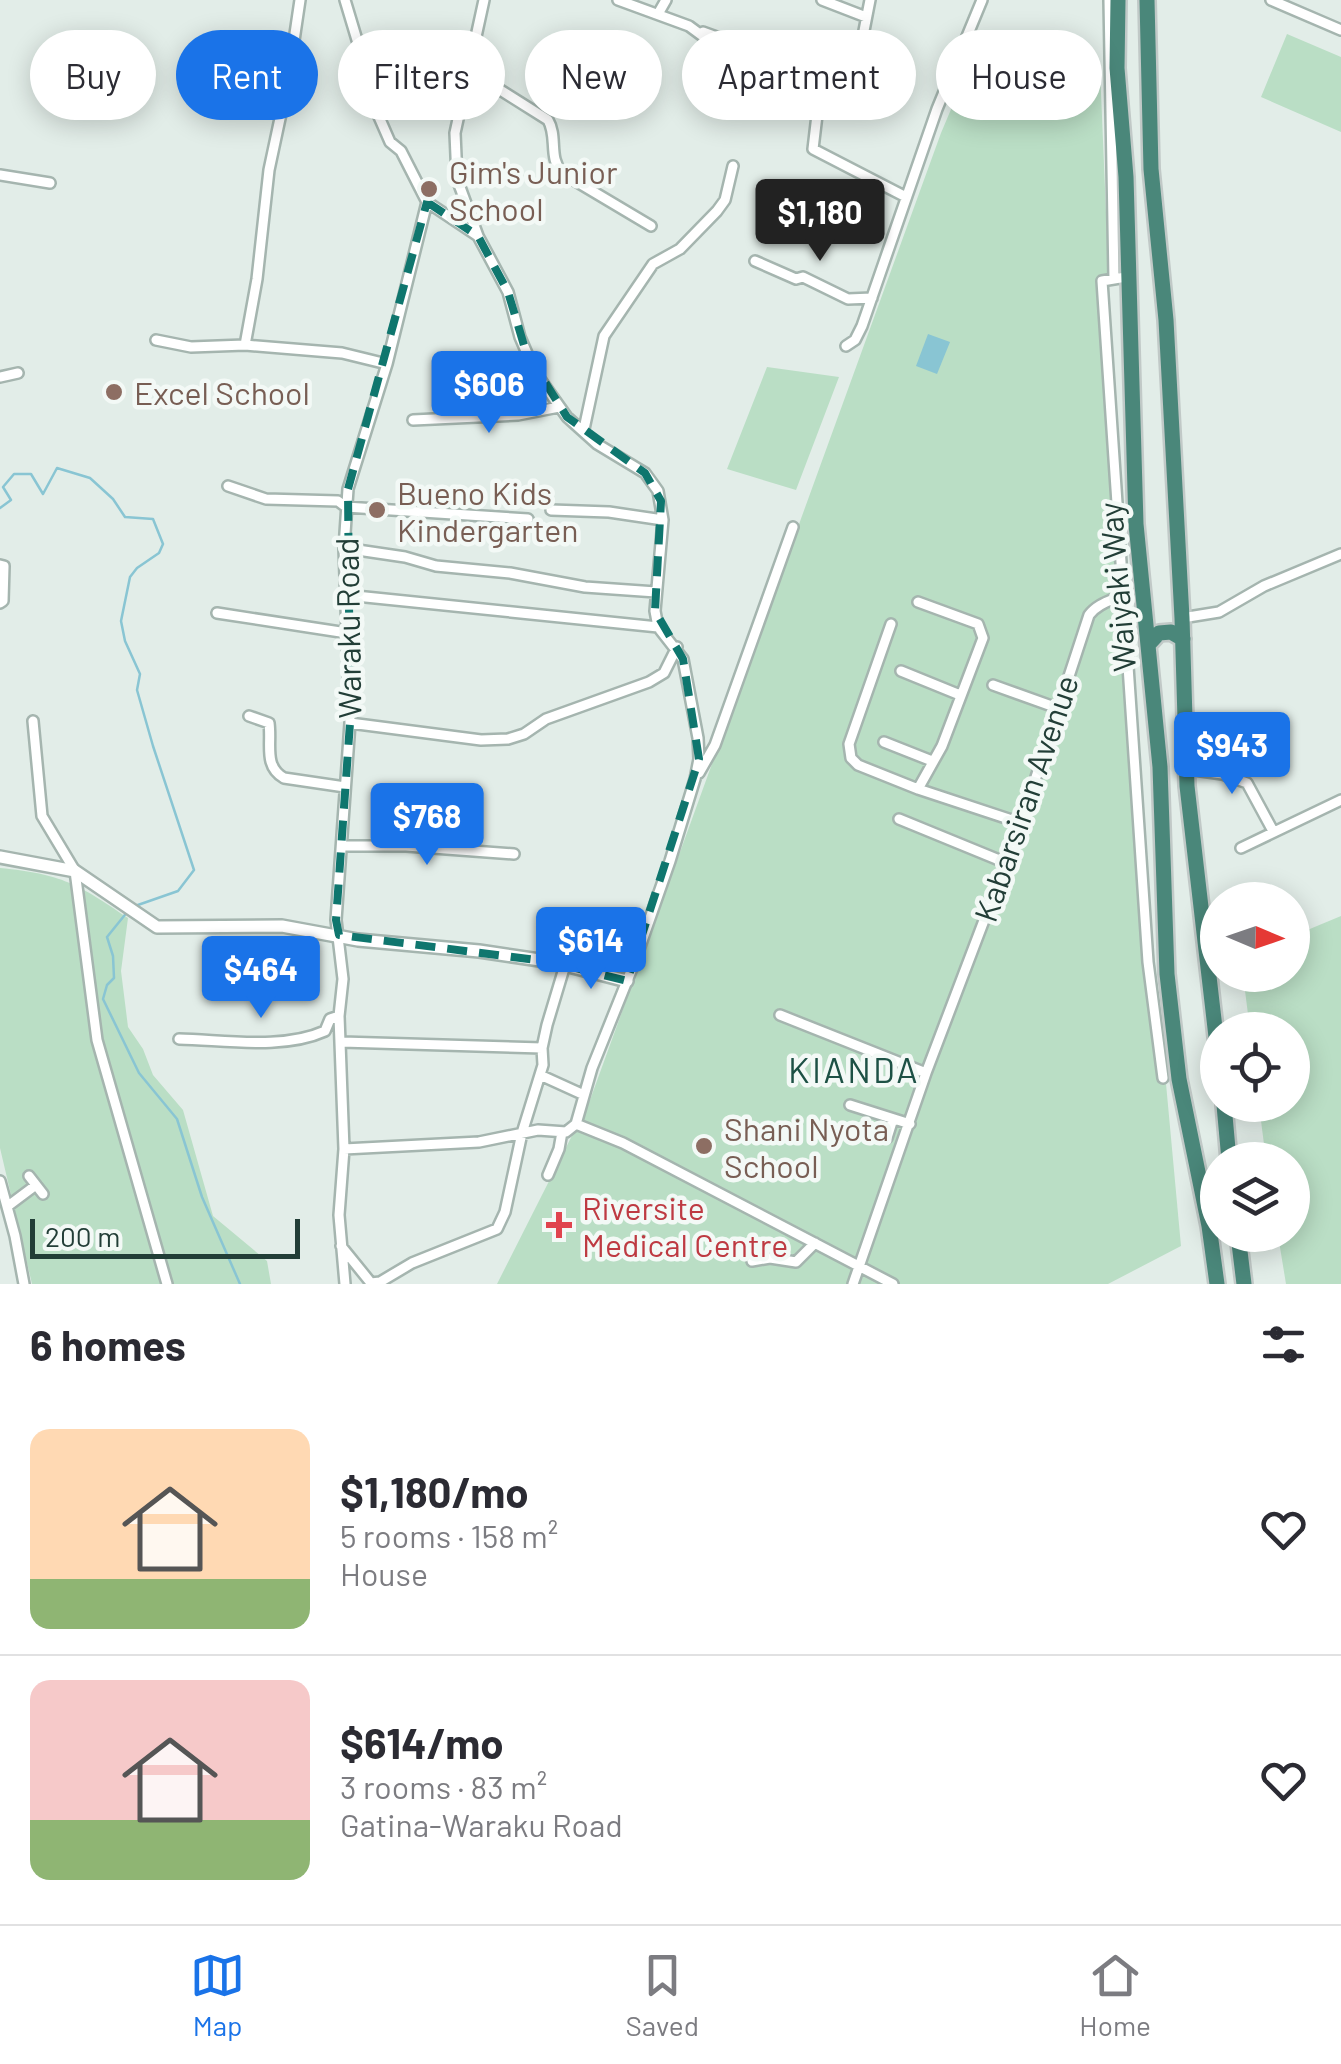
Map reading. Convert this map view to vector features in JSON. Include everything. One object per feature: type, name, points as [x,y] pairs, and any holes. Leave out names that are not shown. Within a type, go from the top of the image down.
[{"type":"highway","name":"Waiyaki Way","points":[[1118,0],[1118,68],[1126,176],[1120,278],[1136,524],[1160,778],[1167,974],[1179,1079],[1217,1284]]},
{"type":"highway","name":"Waiyaki Way","points":[[1147,0],[1151,168],[1166,320],[1187,772],[1213,1012]]},
{"type":"highway","points":[[1148,645],[1160,633],[1171,632],[1182,639]]},
{"type":"highway","points":[[1160,778],[1171,768],[1187,772]]},
{"type":"highway","points":[[1240,1252],[1244,1284]]},
{"type":"street","points":[[245,345],[269,170],[300,0]]},
{"type":"street","points":[[345,0],[369,94],[390,142],[401,150],[428,202],[478,236]]},
{"type":"street","points":[[478,30],[484,0]]},
{"type":"street","points":[[618,0],[696,30]]},
{"type":"street","points":[[658,14],[666,0]]},
{"type":"street","points":[[822,0],[866,17]]},
{"type":"street","points":[[864,30],[870,0]]},
{"type":"street","points":[[846,346],[855,340],[872,298],[906,197],[982,0]]},
{"type":"street","points":[[1109,0],[1120,278],[1102,281],[1148,962],[1163,1078]]},
{"type":"street","points":[[1148,17],[1158,0]]},
{"type":"street","points":[[1272,0],[1341,30]]},
{"type":"street","points":[[505,93],[548,120],[553,128],[554,161],[562,173],[652,226]]},
{"type":"street","points":[[344,1149],[479,1142],[522,1133],[562,1132],[576,1124],[699,758],[689,680],[676,648],[658,627],[654,612],[662,501],[645,473],[597,444],[567,417],[535,372],[508,292],[478,236],[454,160],[458,120]]},
{"type":"street","points":[[819,120],[812,148],[906,197]]},
{"type":"street","points":[[584,429],[604,336],[653,264],[680,249],[717,211],[733,166]]},
{"type":"street","points":[[0,175],[50,183]]},
{"type":"street","name":"Waraku Road","points":[[345,1284],[340,1244],[344,1149],[339,1016],[343,979],[336,920],[350,723],[346,507],[428,202]]},
{"type":"street","points":[[755,261],[796,278],[804,277],[848,299],[872,298]]},
{"type":"street","points":[[156,340],[190,347],[245,345],[342,353],[387,364]]},
{"type":"street","points":[[0,377],[18,373]]},
{"type":"street","points":[[414,420],[518,416],[559,407]]},
{"type":"street","points":[[228,486],[266,499],[528,519]]},
{"type":"street","points":[[550,510],[610,512],[663,520]]},
{"type":"street","points":[[694,779],[715,746],[792,527]]},
{"type":"street","points":[[344,548],[405,556],[436,566],[510,573],[585,587],[656,592]]},
{"type":"street","points":[[1182,618],[1219,612],[1264,586],[1341,554]]},
{"type":"street","points":[[0,565],[4,566],[0,604]]},
{"type":"street","points":[[1125,592],[1142,590]]},
{"type":"street","name":"Kabarsiran Avenue","points":[[853,1284],[926,1072],[1021,823],[1089,614],[1125,592]]},
{"type":"street","points":[[346,595],[658,627]]},
{"type":"street","points":[[918,602],[972,621],[982,629],[983,638],[942,746],[918,789]]},
{"type":"street","points":[[218,613],[347,633]]},
{"type":"street","points":[[890,624],[848,750],[858,765],[1021,823]]},
{"type":"street","points":[[350,723],[481,740],[508,739],[524,734],[546,719],[649,682],[664,673],[676,648]]},
{"type":"street","points":[[901,671],[960,695]]},
{"type":"street","points":[[993,686],[1060,709]]},
{"type":"street","points":[[249,716],[268,723],[270,763],[277,774],[345,787]]},
{"type":"street","points":[[33,721],[42,816],[75,871],[97,1040],[167,1284]]},
{"type":"street","points":[[884,742],[932,761]]},
{"type":"street","points":[[1187,772],[1235,777],[1247,783],[1273,831]]},
{"type":"street","points":[[1241,848],[1341,800]]},
{"type":"street","points":[[899,820],[1004,862]]},
{"type":"street","points":[[342,846],[514,854]]},
{"type":"street","points":[[0,857],[75,871],[157,928],[282,926],[566,964],[627,981]]},
{"type":"street","points":[[340,1244],[371,1282],[380,1282],[412,1264],[497,1229],[505,1212],[522,1133],[540,1076],[542,1048],[566,964]]},
{"type":"street","points":[[780,1015],[926,1072]]},
{"type":"street","points":[[179,1039],[280,1040],[313,1036],[325,1031],[330,1019],[339,1016]]},
{"type":"street","points":[[342,1042],[542,1048]]},
{"type":"street","points":[[540,1076],[584,1095]]},
{"type":"street","points":[[850,1105],[910,1124]]},
{"type":"street","points":[[886,1138],[893,1119]]},
{"type":"street","points":[[576,1124],[623,1143],[893,1284]]},
{"type":"street","points":[[548,1175],[562,1132]]},
{"type":"street","points":[[0,1182],[24,1284]]},
{"type":"street","points":[[8,1206],[36,1185]]},
{"type":"street","points":[[752,1261],[770,1258],[796,1262],[815,1243]]},
{"type":"highlighted area","points":[[427,202],[478,236],[508,292],[526,352],[567,417],[645,473],[661,501],[655,611],[683,659],[699,759],[627,981],[553,962],[358,940],[339,935],[336,920],[350,723],[348,489]]},
{"type":"green space","points":[[1287,34],[1341,57],[1341,132],[1261,97]]},
{"type":"green space","points":[[1102,117],[1123,618],[1181,1246],[1108,1284],[497,1284],[590,1100],[946,120],[1102,120]]},
{"type":"green space","points":[[767,367],[839,377],[796,490],[727,469]]},
{"type":"green space","points":[[0,868],[68,882],[128,918],[121,971],[128,1027],[143,1049],[153,1075],[183,1110],[213,1216],[267,1261],[271,1284],[32,1284],[0,1148]]},
{"type":"green space","points":[[1341,916],[1341,1284],[1286,1284],[1281,1252],[1310,1252],[1310,1142],[1264,1142],[1261,1122],[1310,1122],[1310,1012],[1248,1012],[1245,992],[1310,992],[1310,929]]},
{"type":"water","points":[[928,334],[950,342],[937,374],[916,366]]},
{"type":"waterway","points":[[0,508],[11,500],[3,487],[14,474],[31,474],[43,494],[57,468],[90,478],[113,499],[125,517],[153,519],[163,544],[159,553],[130,577],[121,621],[140,674],[137,690],[153,746],[194,870],[178,891],[135,906]]},
{"type":"waterway","points":[[128,911],[107,937],[114,978],[103,999],[139,1073],[177,1119],[202,1197],[240,1284]]},
{"type":"place","name":"Gim's Junior School","points":[[429,189]]},
{"type":"place","name":"Excel School","points":[[114,392]]},
{"type":"place","name":"Bueno Kids Kindergarten","points":[[377,510]]},
{"type":"place","name":"Shani Nyota School","points":[[704,1146]]},
{"type":"place","name":"Riversite Medical Centre","points":[[559,1225]]},
{"type":"district","name":"KIANDA","points":[[854,1069]]}]
